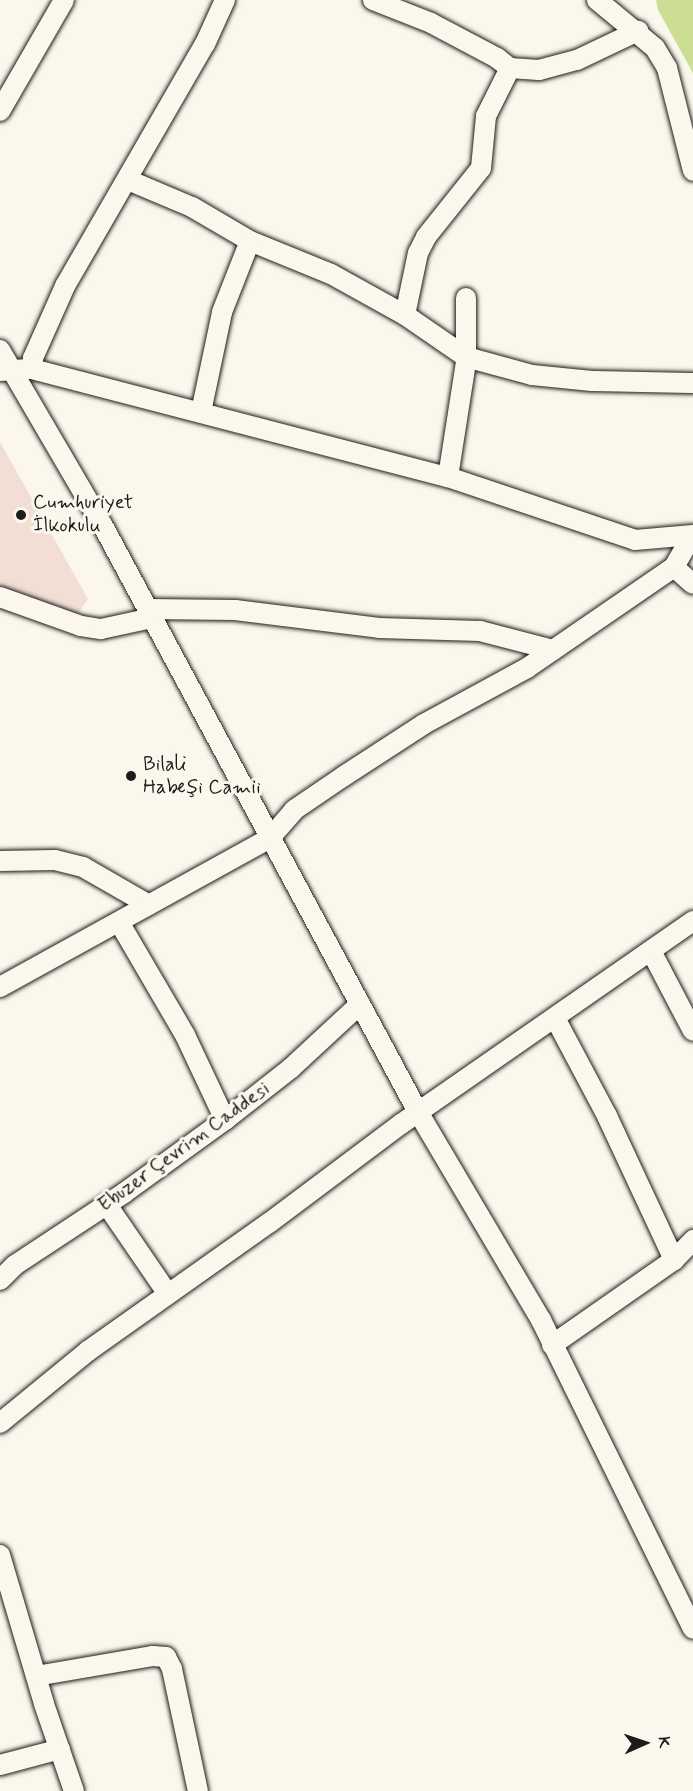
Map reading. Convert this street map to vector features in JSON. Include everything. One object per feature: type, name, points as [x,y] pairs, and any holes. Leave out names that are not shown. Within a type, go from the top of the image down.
[{"type":"street","points":[[0,111],[64,0]]},
{"type":"street","points":[[32,369],[33,358],[65,286],[205,44],[225,0]]},
{"type":"street","points":[[373,0],[431,23],[498,58],[510,68],[539,70],[577,60],[638,32]]},
{"type":"street","points":[[597,0],[655,48],[667,68],[693,171]]},
{"type":"street","points":[[405,315],[418,253],[426,237],[482,168],[486,116],[510,68]]},
{"type":"street","points":[[128,180],[192,207],[250,241],[331,274],[405,315],[466,357],[532,375],[592,381],[693,382]]},
{"type":"street","points":[[201,412],[222,312],[250,241]]},
{"type":"street","points":[[448,477],[466,357],[466,298]]},
{"type":"street","points":[[0,350],[5,371],[103,526],[418,1112],[552,1344],[693,1629]]},
{"type":"street","points":[[5,371],[32,369],[448,477],[634,540],[692,536]]},
{"type":"street","points":[[0,987],[270,838],[294,810],[344,776],[424,724],[527,668],[674,567],[692,536]]},
{"type":"street","points":[[674,567],[693,584]]},
{"type":"street","points":[[0,597],[81,626],[101,629],[150,614],[235,610],[379,628],[480,631],[553,651]]},
{"type":"street","points":[[0,861],[55,860],[83,867],[149,905]]},
{"type":"street","points":[[0,1423],[88,1351],[269,1223],[418,1112],[693,921]]},
{"type":"street","points":[[119,922],[185,1035],[225,1120]]},
{"type":"street","points":[[651,951],[693,1031]]},
{"type":"street","name":"Ebuzer Çevrim Caddesi","points":[[0,1280],[15,1265],[107,1205],[225,1120],[291,1068],[360,1004]]},
{"type":"street","points":[[555,1018],[607,1116],[674,1260]]},
{"type":"street","points":[[107,1205],[168,1294]]},
{"type":"street","points":[[552,1344],[674,1260],[693,1240]]},
{"type":"street","points":[[0,1555],[36,1676],[74,1791]]},
{"type":"street","points":[[36,1676],[153,1656],[166,1657],[172,1669],[198,1791]]},
{"type":"street","points":[[0,1765],[60,1749]]},
{"type":"shaded area","name":"Cumhuriyet İlkokulu","points":[[0,442],[88,599],[77,615],[0,589]]},
{"type":"green space","points":[[656,0],[693,0],[693,73],[658,10]]},
{"type":"place","name":"Cumhuriyet İlkokulu","points":[[21,515]]},
{"type":"place","name":"Bilali Habeşi Camii","points":[[131,776]]}]
